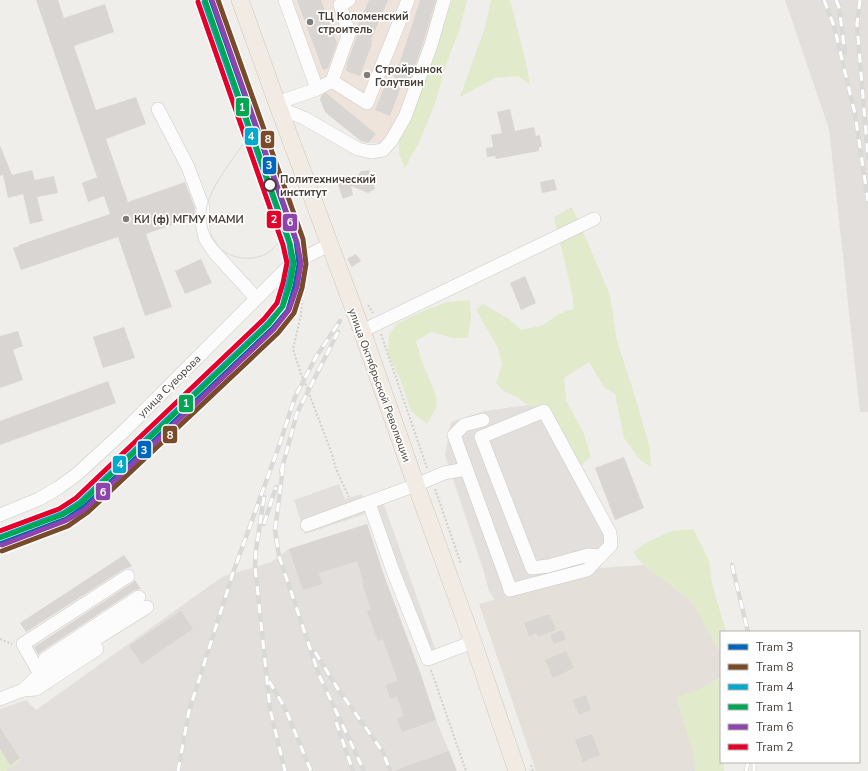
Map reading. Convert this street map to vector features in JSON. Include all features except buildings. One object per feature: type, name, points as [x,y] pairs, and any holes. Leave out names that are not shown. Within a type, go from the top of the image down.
[{"type":"main road","name":"улица Октябрьской Революции","points":[[240,0],[362,331],[473,642],[517,771]]},
{"type":"street","points":[[285,0],[317,89]]},
{"type":"street","points":[[277,103],[317,89],[332,81],[349,33],[340,5],[349,0]]},
{"type":"street","points":[[332,81],[367,103],[408,0]]},
{"type":"street","points":[[277,103],[289,112],[304,118],[358,149],[371,152],[382,150],[391,141],[405,117],[431,45],[444,0]]},
{"type":"street","points":[[158,109],[188,168],[203,207],[202,222],[205,238],[214,252],[256,298]]},
{"type":"street","points":[[362,331],[594,219]]},
{"type":"street","name":"улица Суворова","points":[[0,516],[39,499],[76,475],[168,388],[288,267],[329,244]]},
{"type":"street","points":[[483,420],[464,425],[454,435],[510,590],[587,570],[601,556],[611,546],[610,533],[544,411],[481,437],[532,568],[548,566],[588,555],[601,556]]},
{"type":"street","points":[[307,526],[444,473],[466,469]]},
{"type":"street","points":[[369,503],[393,571],[428,659],[473,642]]},
{"type":"street","points":[[40,674],[23,644],[128,576]]},
{"type":"street","points":[[23,690],[40,674],[143,602],[86,632],[44,659]]},
{"type":"street","points":[[0,699],[23,690],[36,688],[97,650],[86,632]]},
{"type":"path","points":[[196,0],[288,256],[292,253]]},
{"type":"path","points":[[305,257],[301,315],[293,349],[302,377],[332,454],[336,469],[354,509]]},
{"type":"path","points":[[428,659],[466,771]]},
{"type":"shaded area","name":"Стройрынок Голутвин","points":[[293,0],[441,0],[430,40],[392,133],[381,143],[361,141],[325,112],[320,99],[324,92]]},
{"type":"shaded area","points":[[785,0],[868,0],[868,412],[860,412],[829,129]]},
{"type":"shaded area","points":[[528,405],[539,406],[551,419],[617,532],[600,568],[495,600],[489,591],[445,455],[451,422],[485,411]]},
{"type":"shaded area","points":[[339,484],[345,499],[362,494],[368,513],[305,534],[294,500]]},
{"type":"shaded area","points":[[383,502],[436,651],[426,655],[373,506]]},
{"type":"shaded area","points":[[367,524],[436,720],[456,771],[6,771],[21,760],[0,727],[0,709],[26,700],[36,710],[222,577],[271,562],[289,549]]},
{"type":"shaded area","points":[[644,565],[691,600],[720,652],[720,678],[704,687],[694,755],[695,771],[536,771],[479,604],[600,568]]},
{"type":"green space","points":[[452,0],[467,0],[460,28],[446,65],[435,104],[419,142],[405,168],[399,154],[399,142],[415,106]]},
{"type":"green space","points":[[491,0],[510,0],[530,85],[518,76],[495,78],[460,97],[485,27]]},
{"type":"green space","points":[[572,207],[610,295],[617,341],[650,448],[651,467],[640,460],[624,438],[615,394],[604,387],[589,362],[564,378],[566,400],[584,434],[591,457],[579,467],[539,406],[528,405],[517,397],[503,391],[496,383],[502,365],[498,348],[476,310],[483,304],[509,319],[521,330],[541,326],[561,313],[574,309],[572,293],[554,217]]},
{"type":"green space","points":[[470,300],[471,317],[468,338],[453,338],[431,332],[416,341],[421,359],[435,393],[437,406],[427,424],[411,411],[401,381],[388,354],[389,334],[398,323],[418,313],[447,302]]},
{"type":"green space","points":[[693,529],[709,560],[712,583],[726,631],[720,631],[720,652],[691,600],[644,565],[634,552],[649,541],[672,531]]},
{"type":"green space","points":[[720,678],[720,763],[723,763],[724,771],[695,771],[694,755],[676,698],[704,687]]},
{"type":"green space","points":[[0,727],[21,760],[6,771],[0,771]]},
{"type":"tram line","name":"1","points":[[0,538],[62,515],[80,504],[269,324],[283,306],[290,285],[294,263],[290,243],[205,0]]},
{"type":"tram line","name":"3","points":[[0,544],[66,519],[84,507],[273,328],[288,310],[295,286],[299,264],[296,241],[211,0]]},
{"type":"tram line","name":"6","points":[[2,545],[65,521],[84,510],[274,329],[289,310],[297,287],[301,263],[297,242],[212,0]]},
{"type":"tram line","name":"8","points":[[2,551],[68,526],[88,512],[278,333],[294,313],[302,288],[306,264],[303,239],[218,0]]},
{"type":"tram line","name":"2","points":[[0,531],[59,509],[76,498],[264,319],[277,303],[287,263],[283,245],[198,2]]},
{"type":"tram line","name":"4","points":[[0,537],[63,513],[80,502],[268,323],[282,307],[292,264],[289,243],[204,2]]},
{"type":"tram line","points":[[248,122],[246,137],[243,144],[220,177],[207,204],[206,213],[209,232],[218,247],[233,256],[242,258],[260,256],[274,248],[282,236],[285,227],[284,206]]},
{"type":"railway","points":[[824,0],[834,26],[855,114],[868,201]]},
{"type":"railway","points":[[836,0],[839,7],[845,53]]},
{"type":"railway","points":[[860,0],[857,24],[868,158]]},
{"type":"railway","points":[[178,771],[189,711],[233,573],[295,397],[316,357],[340,321]]},
{"type":"railway","points":[[281,472],[297,413],[338,332]]},
{"type":"railway","points":[[283,467],[275,530],[279,556],[319,675],[364,771]]},
{"type":"railway","points":[[264,524],[276,487]]},
{"type":"railway","points":[[264,497],[255,566],[270,709],[285,771]]},
{"type":"railway","points":[[732,565],[748,631]]},
{"type":"railway","points":[[315,652],[338,689],[383,752],[390,771]]},
{"type":"railway","points":[[269,681],[285,708],[311,771]]},
{"type":"railway","points":[[336,722],[353,771]]},
{"type":"railway","points":[[746,771],[748,763]]},
{"type":"railway","points":[[754,763],[754,771]]},
{"type":"place","name":"ТЦ Коломенский строитель","points":[[310,22]]},
{"type":"place","name":"Стройрынок Голутвин","points":[[367,75]]},
{"type":"place","name":"Политехнический институт","points":[[270,185]]},
{"type":"place","name":"КИ (ф) МГМУ МАМИ","points":[[126,219]]}]
